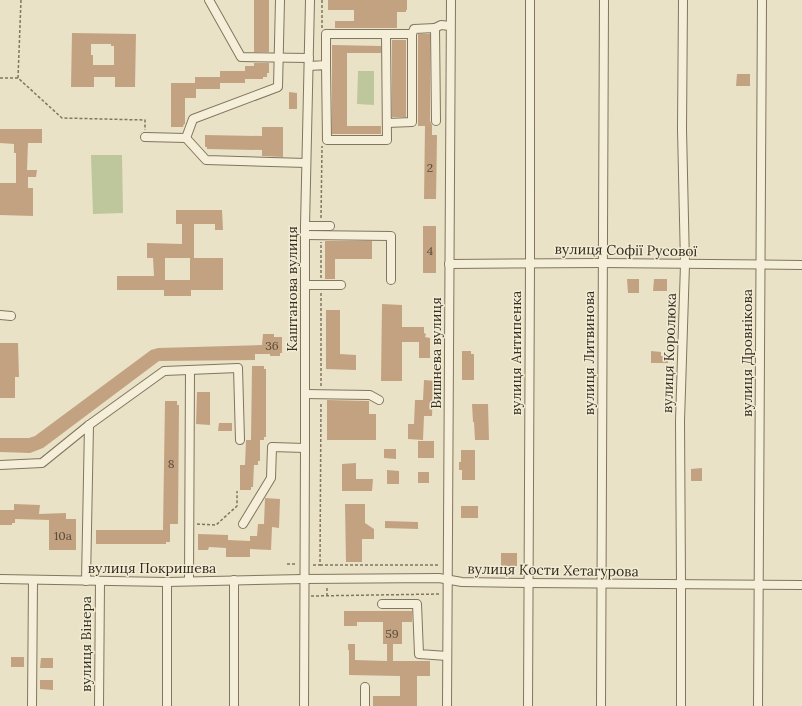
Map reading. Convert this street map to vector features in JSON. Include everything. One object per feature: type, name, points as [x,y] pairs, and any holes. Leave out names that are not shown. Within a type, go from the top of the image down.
[{"type":"street","points":[[209,0],[241,58],[279,58],[326,65]]},
{"type":"street","points":[[186,138],[193,119],[278,87],[280,0]]},
{"type":"street","name":"Каштанова вулиця","points":[[304,706],[305,226],[310,0]]},
{"type":"street","name":"Вишнева вулиця","points":[[447,706],[451,0]]},
{"type":"street","name":"вулиця Антипенка","points":[[528,706],[530,0]]},
{"type":"street","name":"вулиця Литвинова","points":[[601,706],[604,0]]},
{"type":"street","name":"вулиця Королюка","points":[[681,706],[680,421],[685,264],[682,128],[683,0]]},
{"type":"street","name":"вулиця Дровнікова","points":[[758,706],[762,0]]},
{"type":"street","points":[[387,123],[412,122],[412,34],[414,29],[435,28],[441,25],[450,26]]},
{"type":"street","points":[[435,28],[436,121]]},
{"type":"street","points":[[386,34],[387,140],[326,140],[326,34],[386,34],[412,34]]},
{"type":"street","points":[[145,137],[186,138],[206,160],[306,163]]},
{"type":"street","points":[[305,226],[325,226]]},
{"type":"street","points":[[305,235],[391,236],[391,280]]},
{"type":"street","name":"вулиця Софії Русової","points":[[449,264],[602,263],[802,265]]},
{"type":"street","points":[[305,285],[341,285]]},
{"type":"street","points":[[0,315],[11,316]]},
{"type":"street","points":[[0,464],[42,463],[89,425],[164,371],[238,368],[240,440]]},
{"type":"street","points":[[189,581],[190,370]]},
{"type":"street","points":[[305,394],[370,395],[379,400]]},
{"type":"street","points":[[86,581],[89,425]]},
{"type":"street","points":[[243,524],[271,478],[272,448],[305,448]]},
{"type":"street","name":"вулиця Кости Хетагурова","points":[[304,579],[439,578],[462,582],[758,585],[802,584]]},
{"type":"street","name":"вулиця Покришева","points":[[0,579],[167,582],[304,579]]},
{"type":"street","points":[[32,706],[33,580]]},
{"type":"street","points":[[234,580],[234,706]]},
{"type":"street","name":"вулиця Вінера","points":[[99,706],[100,581]]},
{"type":"street","points":[[167,582],[167,706]]},
{"type":"street","points":[[382,604],[417,604],[419,654],[448,656]]},
{"type":"street","points":[[365,687],[365,706]]},
{"type":"path","points":[[18,78],[21,0]]},
{"type":"path","points":[[322,0],[322,29]]},
{"type":"path","points":[[0,78],[18,78],[62,118],[145,120],[145,137]]},
{"type":"path","points":[[322,142],[325,226]]},
{"type":"path","points":[[320,565],[321,235]]},
{"type":"path","points":[[189,524],[216,525],[237,506],[237,491]]},
{"type":"path","points":[[287,564],[440,565],[448,568]]},
{"type":"path","points":[[304,596],[439,594]]},
{"type":"green space","points":[[358,71],[374,71],[374,105],[357,104]]},
{"type":"green space","points":[[91,155],[122,155],[123,213],[93,214]]},
{"type":"building","points":[[254,0],[269,0],[269,52],[254,52]]},
{"type":"building","points":[[328,0],[407,0],[407,10],[406,12],[397,12],[397,28],[335,28],[335,21],[354,21],[354,10],[328,10]]},
{"type":"building","points":[[72,33],[136,34],[135,87],[115,87],[115,77],[94,77],[94,87],[71,87]],"holes":[[[91,44],[111,44],[111,46],[114,46],[114,65],[93,65]]]},
{"type":"building","points":[[418,34],[430,34],[430,121],[432,125],[432,135],[437,135],[436,199],[424,199],[425,126],[418,126]]},
{"type":"building","points":[[392,40],[406,40],[406,117],[392,117]]},
{"type":"building","points":[[332,45],[381,46],[381,53],[347,53],[347,126],[381,126],[381,134],[332,134]]},
{"type":"building","points":[[254,63],[269,63],[269,73],[267,73],[267,77],[263,77],[263,79],[245,79],[245,83],[220,83],[220,89],[196,89],[196,98],[185,98],[185,124],[183,127],[171,127],[171,83],[195,83],[195,77],[220,77],[220,71],[245,71],[245,66],[254,66]]},
{"type":"building","points":[[737,74],[750,74],[750,86],[736,86]]},
{"type":"building","points":[[289,92],[297,93],[297,109],[289,109]]},
{"type":"building","points":[[262,127],[283,127],[283,157],[262,156],[262,150],[207,149],[207,147],[205,147],[205,135],[262,136]]},
{"type":"building","points":[[0,129],[42,129],[42,143],[28,143],[27,170],[37,170],[36,177],[28,177],[28,188],[33,188],[33,216],[0,215],[0,183],[16,183],[16,153],[14,153],[14,144],[0,143]]},
{"type":"building","points":[[176,210],[222,210],[223,230],[215,230],[215,224],[194,224],[194,258],[223,258],[223,290],[191,290],[191,296],[164,296],[164,290],[117,290],[117,276],[154,276],[153,258],[147,258],[147,243],[182,244],[182,224],[176,224]],"holes":[[[165,258],[190,258],[190,280],[165,280]]]},
{"type":"building","points":[[423,226],[436,226],[436,273],[423,273]]},
{"type":"building","points":[[325,241],[372,241],[372,259],[335,259],[335,279],[325,279]]},
{"type":"building","points":[[627,279],[639,279],[639,293],[628,293]]},
{"type":"building","points":[[654,279],[667,279],[667,291],[653,291]]},
{"type":"building","points":[[382,304],[402,305],[402,327],[424,327],[424,333],[426,334],[425,337],[430,338],[430,358],[419,358],[419,342],[402,342],[402,381],[381,381]]},
{"type":"building","points":[[326,310],[340,310],[340,354],[356,355],[356,370],[326,369]]},
{"type":"building","points":[[263,334],[274,334],[274,337],[282,337],[282,353],[280,353],[280,356],[255,354],[255,360],[159,361],[43,448],[30,453],[0,452],[0,438],[29,438],[35,436],[151,350],[158,348],[262,345]]},
{"type":"building","points":[[0,343],[18,343],[19,377],[15,377],[15,398],[0,398]]},
{"type":"building","points":[[462,351],[471,351],[471,354],[474,354],[474,380],[462,380]]},
{"type":"building","points":[[651,351],[661,352],[661,356],[668,356],[668,363],[651,363]]},
{"type":"building","points":[[252,366],[264,366],[264,369],[266,369],[266,437],[264,437],[264,440],[260,440],[260,461],[258,461],[258,465],[254,465],[253,487],[251,487],[251,490],[240,490],[240,465],[245,465],[246,440],[251,440]]},
{"type":"building","points":[[424,380],[436,381],[436,391],[433,390],[432,416],[424,416],[423,440],[408,439],[408,424],[414,424],[415,400],[423,400]]},
{"type":"building","points":[[197,392],[210,392],[210,425],[196,424]]},
{"type":"building","points":[[327,400],[369,401],[369,414],[376,414],[376,440],[327,440]]},
{"type":"building","points":[[165,401],[177,401],[177,405],[179,405],[178,524],[170,524],[170,542],[166,542],[166,544],[96,544],[96,530],[163,530]]},
{"type":"building","points":[[472,404],[488,404],[489,440],[475,440]]},
{"type":"building","points":[[219,423],[232,423],[232,431],[218,431]]},
{"type":"building","points":[[418,441],[434,441],[434,458],[418,458]]},
{"type":"building","points":[[384,449],[396,449],[396,459],[384,458]]},
{"type":"building","points":[[461,450],[475,450],[475,480],[462,480],[462,470],[459,470]]},
{"type":"building","points":[[356,463],[356,479],[373,479],[372,491],[342,491],[342,464]]},
{"type":"building","points":[[702,468],[702,481],[691,481],[691,469]]},
{"type":"building","points":[[387,470],[399,471],[399,484],[387,484]]},
{"type":"building","points":[[418,472],[429,472],[429,483],[418,483]]},
{"type":"building","points":[[265,498],[280,499],[279,528],[272,527],[271,550],[250,549],[250,557],[226,557],[226,548],[209,547],[208,550],[198,550],[198,534],[228,535],[228,540],[250,541],[250,536],[257,536],[258,524],[264,524]]},
{"type":"building","points":[[14,504],[40,505],[39,514],[66,513],[66,519],[76,519],[76,550],[49,550],[49,520],[15,519],[15,523],[12,523],[12,525],[0,525],[0,510],[14,510]]},
{"type":"building","points":[[345,504],[365,504],[365,523],[374,529],[374,539],[362,539],[362,562],[346,562]]},
{"type":"building","points":[[461,506],[478,506],[478,518],[461,518]]},
{"type":"building","points":[[385,521],[418,522],[418,529],[385,528]]},
{"type":"building","points":[[501,553],[517,553],[517,566],[501,566]]},
{"type":"building","points":[[344,611],[412,611],[412,622],[402,622],[402,644],[393,644],[393,661],[430,661],[430,676],[417,676],[417,706],[373,706],[373,696],[400,696],[400,676],[349,675],[348,644],[355,644],[355,660],[387,661],[387,644],[383,644],[383,622],[357,622],[357,626],[344,626]]},
{"type":"building","points":[[11,657],[24,657],[24,667],[11,667]]},
{"type":"building","points":[[41,658],[53,658],[53,668],[40,668]]},
{"type":"building","points":[[40,680],[53,680],[53,690],[40,689]]}]
